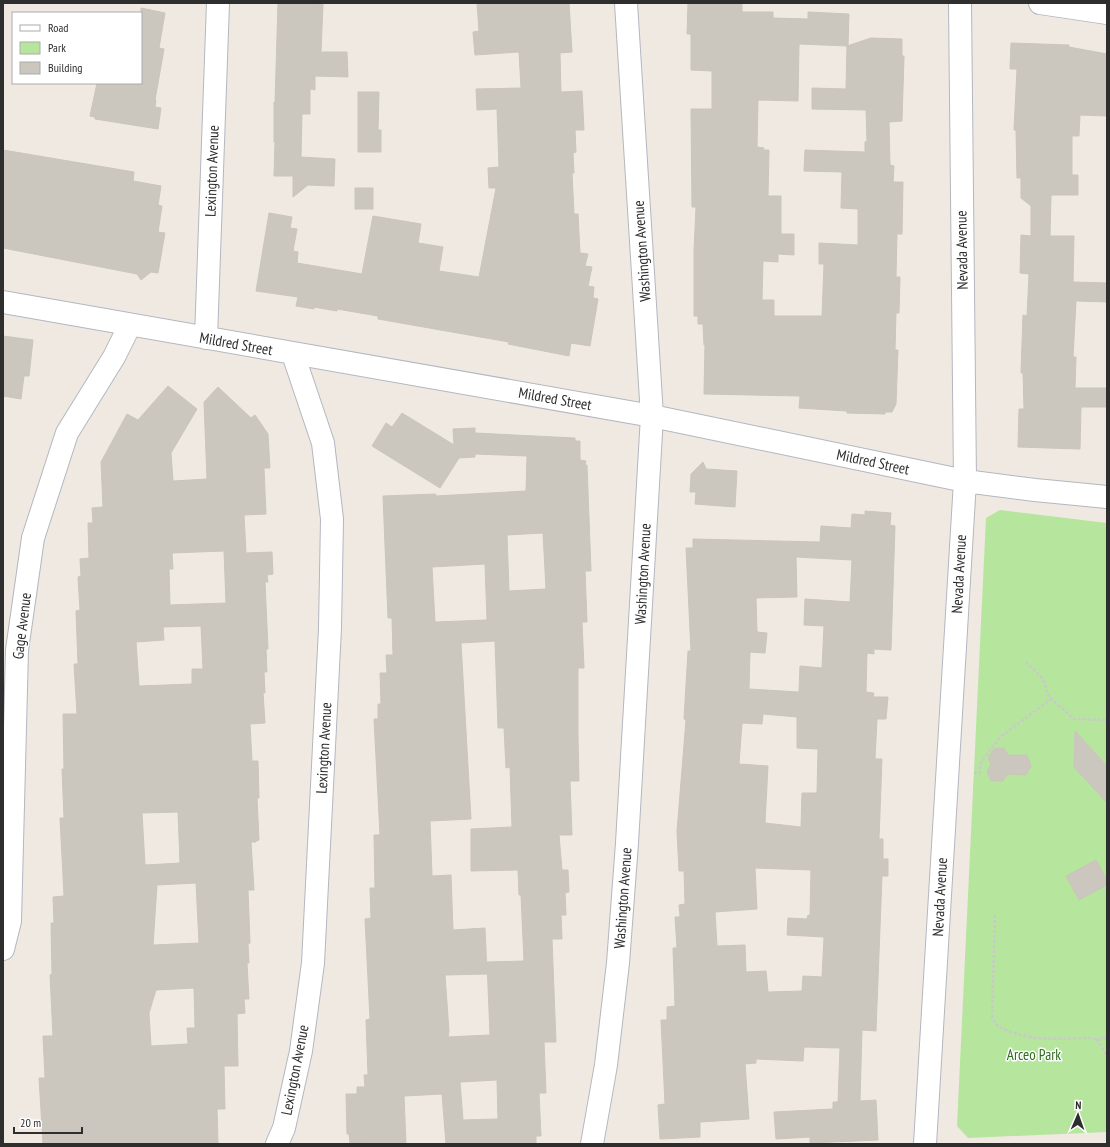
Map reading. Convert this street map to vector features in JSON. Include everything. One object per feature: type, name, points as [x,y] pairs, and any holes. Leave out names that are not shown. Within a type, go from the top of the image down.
[{"type":"street","name":"Lexington Avenue","points":[[206,338],[218,3]]},
{"type":"street","name":"Washington Avenue","points":[[592,1144],[606,1065],[618,964],[627,843],[652,416],[626,3]]},
{"type":"street","name":"Nevada Avenue","points":[[925,1144],[965,481],[960,3]]},
{"type":"street","points":[[1040,3],[1107,13]]},
{"type":"street","name":"Mildred Street","points":[[3,302],[652,416],[965,481],[1107,497]]},
{"type":"street","name":"Gage Avenue","points":[[3,948],[10,921],[17,650],[33,538],[68,433],[114,357],[130,325]]},
{"type":"street","name":"Lexington Avenue","points":[[277,1144],[284,1128],[302,1051],[313,963],[330,628],[332,519],[323,443],[293,354]]},
{"type":"path","points":[[1026,662],[1043,680],[1049,697],[1074,719],[1107,720]]},
{"type":"path","points":[[974,773],[980,773],[980,764],[1000,737],[1051,699]]},
{"type":"path","points":[[995,915],[992,1015],[996,1024],[1004,1029],[1031,1038],[1049,1040],[1088,1038],[1097,1040],[1107,1037]]},
{"type":"path","points":[[1097,1040],[1107,1056]]},
{"type":"green space","name":"Arceo Park","points":[[1000,510],[1107,523],[1107,1132],[968,1138],[957,1126],[986,518]]},
{"type":"building","points":[[278,3],[323,4],[321,52],[347,52],[348,77],[315,76],[315,90],[310,89],[310,114],[302,114],[301,157],[335,159],[334,186],[308,185],[293,197],[293,176],[274,176],[274,102],[275,103]]},
{"type":"building","points":[[477,3],[569,3],[572,52],[560,53],[561,92],[582,91],[584,130],[575,130],[576,152],[573,153],[574,173],[572,173],[574,214],[578,214],[580,253],[588,254],[585,266],[592,267],[588,286],[594,287],[593,298],[598,299],[590,346],[571,343],[569,356],[508,344],[509,342],[378,319],[378,316],[337,309],[337,311],[296,306],[298,297],[256,291],[269,213],[292,217],[290,228],[297,229],[293,251],[298,252],[297,263],[362,274],[373,216],[421,224],[418,243],[443,247],[439,271],[479,277],[496,188],[489,188],[488,168],[499,167],[497,109],[477,110],[476,89],[521,88],[519,52],[475,55],[473,32],[479,31]]},
{"type":"building","points":[[688,3],[742,3],[742,12],[773,12],[773,18],[808,19],[808,12],[849,14],[848,46],[871,38],[902,39],[902,56],[904,56],[902,121],[889,122],[890,165],[894,166],[893,182],[903,182],[902,234],[897,234],[896,277],[900,277],[899,313],[896,313],[895,350],[898,350],[896,404],[892,412],[885,412],[885,414],[847,413],[847,411],[799,408],[800,396],[704,394],[705,345],[703,324],[698,324],[698,316],[694,316],[696,207],[692,207],[691,109],[712,109],[712,71],[691,70],[691,34],[687,34]],"holes":[[[799,44],[847,46],[846,89],[812,88],[812,109],[866,110],[867,141],[865,142],[865,152],[805,150],[804,171],[842,172],[841,208],[858,209],[858,245],[819,243],[819,264],[824,264],[822,316],[774,316],[774,300],[762,300],[763,261],[778,262],[778,254],[794,255],[794,234],[781,234],[781,196],[768,196],[769,150],[763,150],[764,148],[757,147],[758,100],[798,101]]]},
{"type":"building","points":[[141,8],[165,13],[159,48],[164,49],[155,100],[155,107],[161,108],[158,129],[95,119],[95,117],[90,116],[97,84],[142,84]]},
{"type":"building","points":[[1011,43],[1069,45],[1069,47],[1107,54],[1107,116],[1080,115],[1079,136],[1072,136],[1072,175],[1078,175],[1078,195],[1051,195],[1050,236],[1074,236],[1073,282],[1107,283],[1107,302],[1076,301],[1073,357],[1076,357],[1075,388],[1107,388],[1107,407],[1081,407],[1080,449],[1018,447],[1019,409],[1024,409],[1023,373],[1021,373],[1023,315],[1027,316],[1029,274],[1020,273],[1021,235],[1031,236],[1031,206],[1021,198],[1021,178],[1017,178],[1016,130],[1014,130],[1017,69],[1010,69]]},
{"type":"building","points":[[358,92],[379,92],[378,130],[381,130],[381,152],[358,152]]},
{"type":"building","points":[[3,150],[134,172],[133,181],[161,186],[158,205],[162,206],[158,232],[165,233],[158,273],[151,272],[141,280],[137,274],[3,248]]},
{"type":"building","points":[[355,188],[373,188],[373,209],[355,209]]},
{"type":"building","points":[[3,336],[33,340],[29,376],[24,376],[21,399],[3,396]]},
{"type":"building","points":[[168,386],[197,409],[171,453],[173,481],[207,479],[204,402],[218,387],[251,418],[255,415],[268,434],[270,468],[264,468],[266,514],[244,515],[246,553],[272,552],[273,574],[267,575],[268,582],[265,582],[268,649],[266,649],[267,672],[264,672],[265,693],[263,693],[265,723],[250,724],[252,761],[258,761],[259,798],[257,798],[259,840],[256,842],[251,842],[254,890],[248,890],[250,943],[248,944],[249,963],[247,963],[249,999],[244,999],[245,1013],[237,1014],[238,1066],[224,1066],[225,1109],[217,1109],[218,1144],[43,1144],[39,1078],[45,1078],[43,1036],[53,1036],[50,975],[52,974],[51,923],[54,923],[53,897],[64,896],[60,818],[64,818],[62,769],[64,769],[63,714],[77,714],[74,664],[78,664],[76,611],[80,610],[78,577],[81,576],[80,559],[89,558],[88,523],[93,523],[92,508],[103,507],[101,462],[127,414],[138,420]],"holes":[[[224,551],[226,603],[170,605],[169,569],[173,569],[172,553]],[[201,626],[203,669],[192,669],[192,684],[139,686],[136,642],[164,640],[163,627]],[[178,812],[180,863],[145,865],[142,813]],[[196,883],[199,943],[153,945],[157,885]],[[194,988],[195,1028],[187,1028],[188,1044],[151,1046],[149,1013],[156,990]]]},
{"type":"building","points":[[402,413],[454,445],[453,429],[475,428],[475,433],[575,438],[575,441],[580,441],[580,460],[586,461],[585,465],[587,465],[591,571],[585,571],[587,622],[582,622],[584,668],[578,668],[579,781],[570,781],[572,835],[559,835],[562,870],[568,870],[569,892],[565,893],[566,915],[561,915],[562,939],[552,939],[556,1042],[544,1042],[546,1093],[539,1093],[541,1136],[536,1136],[536,1144],[446,1144],[442,1094],[404,1096],[406,1144],[350,1143],[349,1134],[347,1134],[346,1094],[357,1094],[357,1087],[365,1087],[364,1075],[368,1075],[366,1020],[370,1019],[365,919],[371,918],[370,888],[375,888],[374,835],[380,835],[374,719],[378,719],[378,704],[381,704],[380,673],[387,673],[386,655],[393,655],[392,618],[388,618],[383,496],[436,494],[435,496],[526,491],[527,456],[475,454],[475,457],[459,458],[440,488],[372,446],[386,423],[392,427]],"holes":[[[543,533],[546,589],[509,591],[507,535]],[[485,564],[487,620],[435,622],[432,567]],[[495,641],[498,728],[504,728],[506,768],[510,767],[512,827],[471,829],[471,871],[518,870],[519,895],[521,895],[524,961],[487,962],[490,1035],[448,1037],[449,1031],[445,975],[487,974],[485,928],[453,930],[451,875],[432,876],[430,821],[471,819],[461,643]],[[497,1080],[498,1119],[463,1120],[460,1082]]]},
{"type":"building","points":[[703,462],[706,469],[737,471],[735,507],[695,504],[696,492],[690,492],[691,474]]},
{"type":"building","points":[[865,511],[891,513],[890,525],[895,526],[891,650],[874,649],[874,654],[867,653],[866,692],[874,693],[873,697],[888,697],[886,719],[877,719],[875,759],[882,759],[879,839],[883,839],[883,859],[888,859],[888,876],[882,876],[876,1031],[862,1030],[860,1101],[876,1100],[878,1140],[810,1143],[810,1137],[776,1139],[774,1112],[833,1109],[833,1102],[838,1102],[840,1048],[804,1047],[803,1061],[756,1059],[756,1063],[745,1064],[749,1119],[700,1122],[700,1137],[660,1139],[658,1105],[665,1104],[661,1020],[667,1020],[667,1007],[675,1006],[673,948],[677,948],[675,917],[680,917],[679,905],[685,904],[684,871],[679,871],[677,831],[686,720],[684,719],[688,651],[691,651],[686,548],[693,548],[693,539],[820,542],[821,526],[851,528],[852,514],[865,515]],"holes":[[[796,557],[852,560],[850,602],[805,599],[804,625],[824,626],[822,668],[800,666],[799,692],[749,689],[750,652],[765,653],[767,633],[757,632],[756,598],[797,597]],[[763,714],[797,717],[797,748],[818,749],[817,793],[802,793],[801,827],[765,823],[768,766],[739,764],[742,723],[762,724]],[[755,868],[811,870],[810,916],[808,915],[807,919],[788,918],[787,935],[824,937],[822,977],[803,976],[802,991],[768,992],[766,971],[746,972],[745,945],[717,946],[715,912],[757,909]]]},
{"type":"building","points":[[1075,731],[1107,766],[1107,803],[1074,767]]},
{"type":"building","points":[[1004,748],[1008,755],[1027,755],[1031,766],[1026,775],[1007,774],[1003,781],[991,781],[987,771],[991,765],[988,758],[994,749]]},
{"type":"building","points":[[1096,860],[1107,880],[1107,885],[1079,900],[1066,876]]}]
